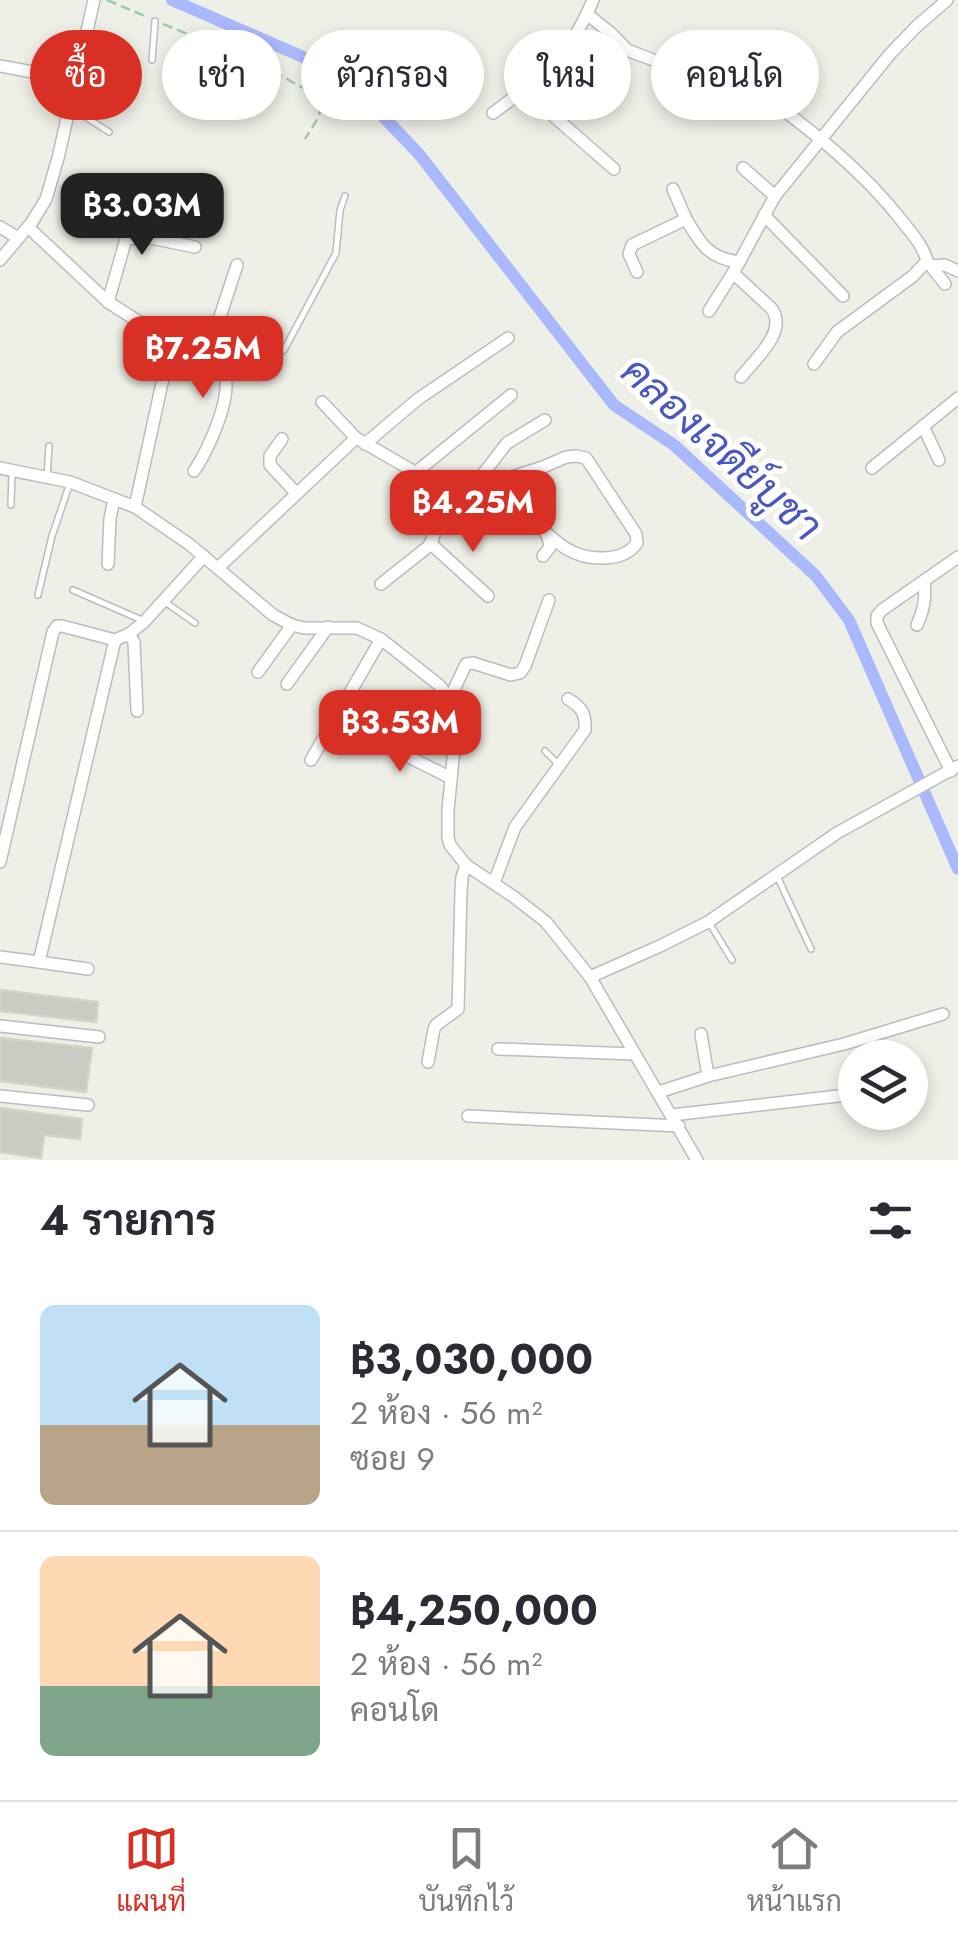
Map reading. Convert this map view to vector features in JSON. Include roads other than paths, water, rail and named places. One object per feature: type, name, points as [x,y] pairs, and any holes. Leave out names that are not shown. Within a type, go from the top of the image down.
[{"type":"street","points":[[87,30],[94,0]]},
{"type":"street","points":[[578,30],[593,0]]},
{"type":"street","points":[[709,311],[776,196],[890,54],[946,0]]},
{"type":"street","points":[[587,14],[627,50],[651,60]]},
{"type":"street","points":[[0,66],[30,72]]},
{"type":"street","points":[[494,113],[504,105]]},
{"type":"street","points":[[0,260],[46,199],[67,120]]},
{"type":"street","points":[[558,120],[614,169]]},
{"type":"street","points":[[797,120],[852,164],[885,199],[945,284]]},
{"type":"street","points":[[743,168],[776,196]]},
{"type":"street","points":[[673,189],[698,238],[713,255],[736,268],[776,314],[778,324],[773,335],[741,377]]},
{"type":"street","points":[[764,215],[843,296]]},
{"type":"street","points":[[637,272],[629,254],[632,244],[686,219]]},
{"type":"street","points":[[0,227],[18,238]]},
{"type":"street","points":[[28,227],[108,302],[222,370],[224,402],[203,458],[194,471]]},
{"type":"street","points":[[108,302],[126,239],[146,237],[195,247]]},
{"type":"street","points":[[814,364],[837,332],[929,263],[958,271]]},
{"type":"street","points":[[171,342],[210,347],[238,265]]},
{"type":"street","points":[[219,567],[296,493],[360,441],[508,338]]},
{"type":"street","points":[[134,508],[171,342]]},
{"type":"street","points":[[415,473],[510,395]]},
{"type":"street","points":[[872,468],[958,398]]},
{"type":"street","points":[[322,402],[360,441],[448,489],[543,467],[566,457],[586,458],[636,534],[637,544],[625,554],[581,556],[547,534],[522,506],[487,480]]},
{"type":"street","points":[[487,480],[506,443],[545,420]]},
{"type":"street","points":[[923,426],[938,460]]},
{"type":"street","points":[[282,439],[270,456],[270,466],[296,493]]},
{"type":"street","points":[[6,468],[70,482],[134,508],[219,567],[273,615],[304,628],[357,628],[382,639],[440,685],[457,718],[450,845],[466,866],[546,922],[590,977],[697,1160]]},
{"type":"street","points":[[381,584],[430,543],[448,489]]},
{"type":"street","points":[[108,564],[114,500]]},
{"type":"street","points":[[543,556],[550,546],[547,534]]},
{"type":"street","points":[[430,543],[488,596]]},
{"type":"street","points":[[0,862],[57,626],[115,640],[130,634],[204,556]]},
{"type":"street","points":[[590,977],[708,922],[837,834],[951,770],[877,616],[958,558]]},
{"type":"street","points":[[917,625],[926,598],[924,581]]},
{"type":"street","points":[[450,698],[466,664],[510,675],[520,673],[548,600]]},
{"type":"street","points":[[258,672],[292,625]]},
{"type":"street","points":[[288,684],[328,628]]},
{"type":"street","points":[[130,634],[134,642],[137,711]]},
{"type":"street","points":[[311,760],[382,639]]},
{"type":"street","points":[[39,962],[115,640]]},
{"type":"street","points":[[494,883],[515,828],[586,730],[584,714],[576,703],[568,700]]},
{"type":"street","points":[[367,736],[451,778]]},
{"type":"street","points":[[428,1062],[436,1024],[458,1010],[461,890],[466,866]]},
{"type":"street","points":[[0,957],[88,968]]},
{"type":"street","points":[[660,1092],[943,1014]]},
{"type":"street","points":[[0,1026],[99,1037]]},
{"type":"street","points":[[701,1034],[708,1076]]},
{"type":"street","points":[[498,1049],[634,1054]]},
{"type":"street","points":[[0,1096],[88,1105]]},
{"type":"street","points":[[468,1116],[675,1120],[838,1096]]},
{"type":"lane","points":[[152,60],[156,21]]},
{"type":"lane","points":[[91,120],[110,132]]},
{"type":"lane","points":[[210,347],[262,360],[284,350],[336,253],[344,196]]},
{"type":"lane","points":[[47,478],[49,446]]},
{"type":"lane","points":[[6,468],[10,505]]},
{"type":"lane","points":[[38,595],[70,482]]},
{"type":"lane","points":[[73,590],[144,622]]},
{"type":"lane","points":[[163,600],[194,623]]},
{"type":"lane","points":[[545,750],[559,765]]},
{"type":"lane","points":[[777,876],[811,949]]},
{"type":"lane","points":[[708,922],[732,960]]},
{"type":"waterway","name":"คลองเจดีย์บูชา","points":[[172,0],[301,56],[353,85],[419,154],[614,405],[674,445],[816,576],[849,620],[958,869]]}]
